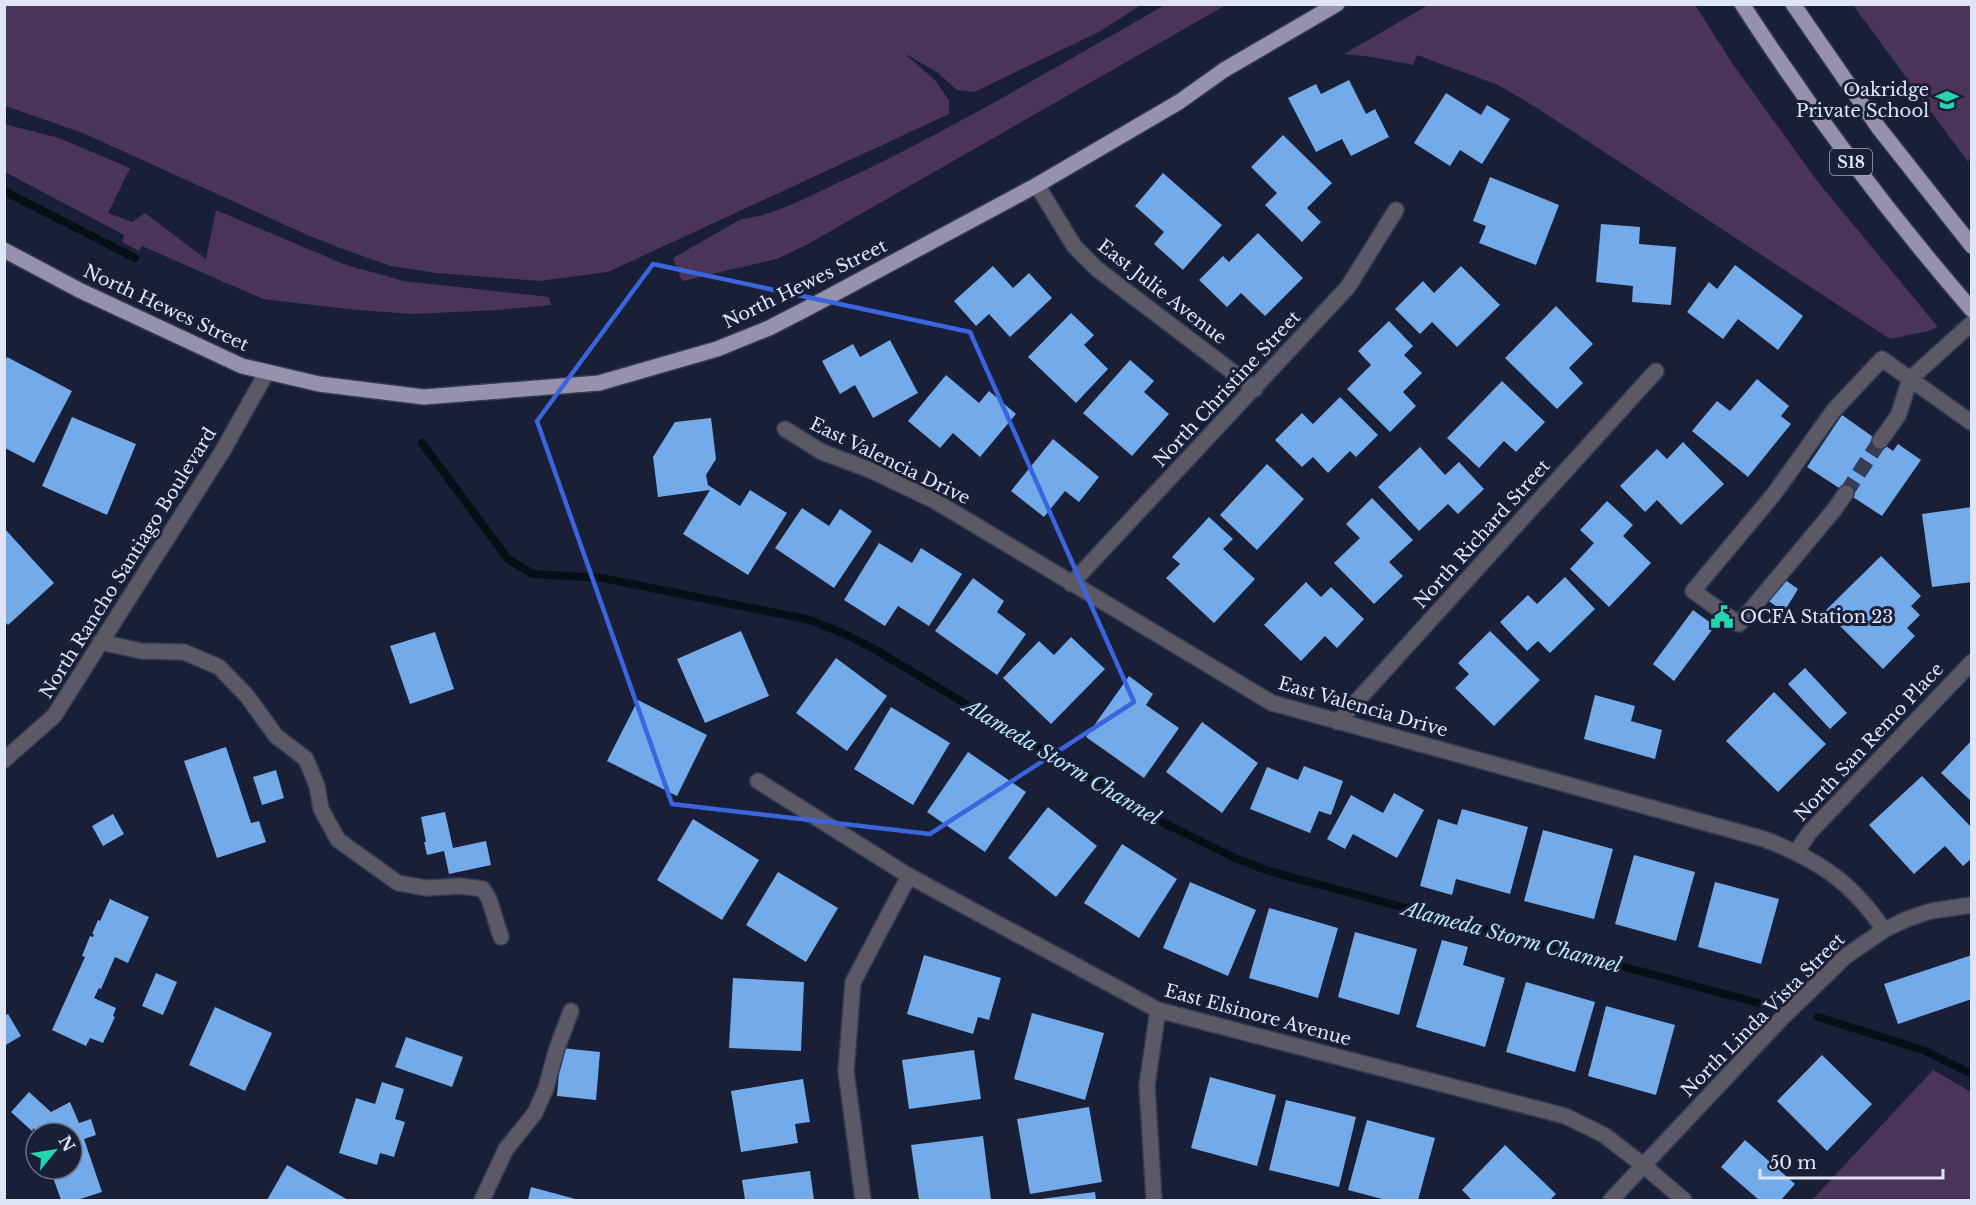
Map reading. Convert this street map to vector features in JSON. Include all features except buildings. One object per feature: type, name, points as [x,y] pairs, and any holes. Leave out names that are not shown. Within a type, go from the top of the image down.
[{"type":"main road","name":"North Hewes Street","points":[[4,250],[79,290],[217,356],[242,366],[319,384],[424,397],[599,383],[717,349],[769,328],[1037,185],[1179,102],[1224,70],[1338,4]]},
{"type":"main road","name":"S18","points":[[1742,4],[1837,143],[1887,209],[1971,310]]},
{"type":"main road","name":"S18","points":[[1793,4],[1878,127],[1971,246]]},
{"type":"street","name":"East Julie Avenue","points":[[1037,185],[1074,246],[1097,268],[1255,389]]},
{"type":"street","name":"North Christine Street","points":[[1071,584],[1348,287],[1396,210]]},
{"type":"street","points":[[1880,441],[1898,416],[1910,379],[1971,323]]},
{"type":"street","points":[[1846,493],[1739,624],[1693,591],[1774,494],[1834,410],[1882,358],[1971,423]]},
{"type":"street","name":"North Richard Street","points":[[1338,722],[1656,371]]},
{"type":"street","name":"North Rancho Santiago Boulevard","points":[[4,760],[54,716],[222,452],[267,372]]},
{"type":"street","name":"East Valencia Drive","points":[[785,429],[822,452],[870,470],[934,501],[1272,703],[1764,839],[1797,851],[1826,868],[1850,888],[1870,909],[1884,930]]},
{"type":"street","points":[[100,642],[141,651],[184,652],[219,667],[247,696],[276,736],[306,759],[317,786],[321,809],[338,840],[398,882],[426,888],[461,886],[483,889],[489,899],[501,937]]},
{"type":"street","name":"North San Remo Place","points":[[1797,851],[1810,832],[1971,662]]},
{"type":"street","name":"East Elsinore Avenue","points":[[758,781],[909,876],[1158,1010],[1565,1116],[1604,1135],[1684,1200]]},
{"type":"street","points":[[863,1200],[846,1071],[853,982],[909,876]]},
{"type":"street","name":"North Linda Vista Street","points":[[1611,1200],[1782,1018],[1846,956],[1884,930],[1931,911],[1971,906]]},
{"type":"street","points":[[1154,1200],[1147,1085],[1158,1010]]},
{"type":"street","points":[[482,1200],[506,1149],[536,1113],[571,1011]]},
{"type":"highlighted area","points":[[653,264],[970,332],[1134,702],[930,834],[672,804],[537,421]]},
{"type":"shaded area","points":[[5,4],[1141,5],[1099,32],[974,92],[957,90],[938,73],[904,53],[935,80],[949,100],[949,114],[608,272],[539,281],[437,273],[391,266],[305,234],[83,133],[5,106]]},
{"type":"shaded area","points":[[1430,4],[1695,5],[1734,66],[1818,182],[1938,327],[1890,339],[1537,108],[1498,85],[1417,55],[1413,65],[1344,54]]},
{"type":"shaded area","points":[[1165,5],[1226,5],[808,244],[777,259],[682,281],[673,258],[741,219],[766,214],[792,204],[883,161],[1005,96]]},
{"type":"shaded area","name":"Oakridge Private School","points":[[1853,5],[1971,5],[1972,150],[1968,162]]},
{"type":"shaded area","points":[[4,124],[59,138],[130,168],[108,213],[132,222],[145,213],[206,259],[216,210],[346,265],[404,281],[549,297],[551,305],[412,314],[263,299],[142,246],[139,251],[122,242],[124,235],[5,172]]},
{"type":"shaded area","points":[[1933,1070],[1971,1092],[1971,1200],[1812,1200]]},
{"type":"waterway","name":"Alameda Storm Channel","points":[[4,191],[135,258]]},
{"type":"waterway","name":"Alameda Storm Channel","points":[[422,443],[508,559],[533,574],[602,578],[810,620],[876,650],[1164,823],[1235,858],[1269,871],[1762,1004]]},
{"type":"waterway","name":"Alameda Storm Channel","points":[[1818,1017],[1923,1050],[1972,1074]]},
{"type":"tunnel","points":[[1846,493],[1880,441]]},
{"type":"place","name":"Oakridge Private School","points":[[1947,100]]},
{"type":"place","name":"OCFA Station 23","points":[[1722,617]]}]
